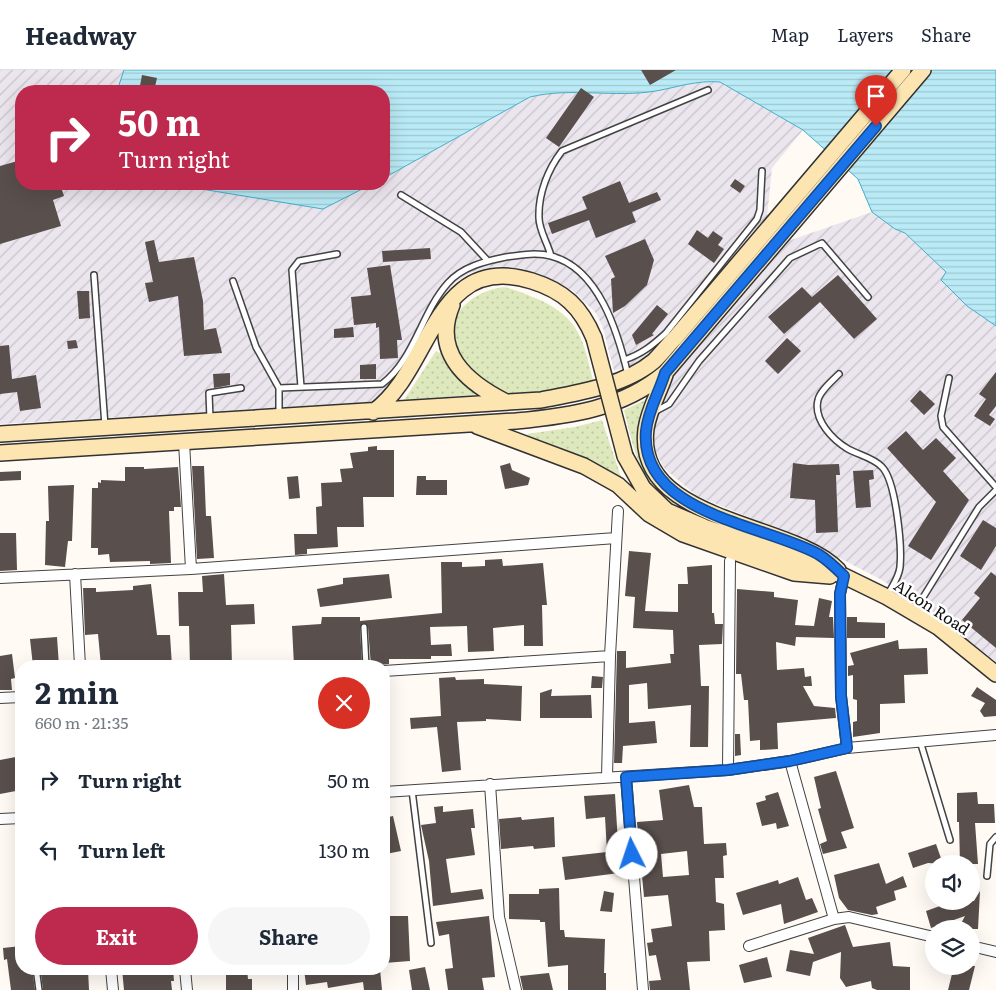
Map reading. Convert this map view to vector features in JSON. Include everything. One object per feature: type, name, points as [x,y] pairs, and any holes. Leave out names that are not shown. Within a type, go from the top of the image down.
[{"type":"main road","points":[[0,434],[279,418],[540,400],[595,388],[628,375],[653,361],[903,70]]},
{"type":"main road","points":[[0,453],[548,418],[587,411],[638,394],[665,373],[923,70]]},
{"type":"main road","points":[[374,412],[386,403],[402,382],[422,351],[439,315],[457,294],[481,279],[499,275],[515,276],[536,282],[574,304],[586,318],[594,338],[625,456],[643,488],[667,511],[704,527],[844,576]]},
{"type":"main road","points":[[457,294],[448,315],[446,327],[449,353],[462,370],[479,386],[506,402]]},
{"type":"main road","points":[[665,373],[649,414],[646,431],[648,456],[657,473],[670,488],[714,516],[794,543],[818,554],[834,565],[844,576]]},
{"type":"main road","points":[[465,422],[501,433],[584,466],[618,486],[649,514],[683,534],[794,573],[844,576]]},
{"type":"main road","name":"Alcon Road","points":[[844,576],[887,597],[938,627],[996,674]]},
{"type":"street","points":[[184,442],[190,569]]},
{"type":"street","points":[[607,778],[610,656],[618,511]]},
{"type":"street","points":[[0,578],[190,569],[616,538]]},
{"type":"street","points":[[728,770],[730,561]]},
{"type":"street","points":[[75,574],[80,660]]},
{"type":"street","points":[[844,576],[840,594],[841,696],[847,748]]},
{"type":"street","points":[[390,670],[610,656]]},
{"type":"street","points":[[0,698],[15,697]]},
{"type":"street","points":[[390,792],[728,770],[790,761],[847,748],[996,735]]},
{"type":"street","points":[[790,761],[834,919]]},
{"type":"street","points":[[626,777],[642,990]]},
{"type":"street","points":[[490,784],[499,916],[516,990]]},
{"type":"street","points":[[0,819],[15,818]]},
{"type":"street","points":[[749,946],[834,919],[856,918],[925,934]]},
{"type":"street","points":[[980,948],[996,952]]},
{"type":"street","points":[[112,975],[113,990]]},
{"type":"street","points":[[186,975],[188,990]]},
{"type":"street","points":[[293,975],[293,990]]},
{"type":"lane","points":[[551,256],[539,219],[543,187],[552,163],[562,151],[708,90]]},
{"type":"lane","points":[[624,360],[638,356],[650,348],[666,332],[757,219],[760,210],[762,171]]},
{"type":"lane","points":[[401,195],[461,232],[487,260]]},
{"type":"lane","points":[[649,414],[669,404],[700,361],[790,258],[822,244],[868,297]]},
{"type":"lane","points":[[301,387],[292,270],[299,261],[337,254]]},
{"type":"lane","points":[[279,388],[382,384],[399,368],[434,300],[449,281],[470,267],[487,260],[538,254],[551,256],[565,262],[580,273],[594,289],[608,314],[628,375]]},
{"type":"lane","points":[[94,275],[106,428]]},
{"type":"lane","points":[[233,281],[256,347],[279,388],[279,418]]},
{"type":"lane","points":[[839,374],[818,398],[817,410],[820,421],[834,438],[847,448],[882,466],[891,479],[895,496],[900,566],[898,578],[887,597]]},
{"type":"lane","points":[[914,612],[979,507],[996,488],[942,427],[941,416],[949,378]]},
{"type":"lane","points":[[210,422],[209,393],[241,388]]},
{"type":"lane","points":[[364,627],[366,660]]},
{"type":"lane","points":[[920,741],[950,840]]},
{"type":"lane","points":[[412,790],[431,943]]},
{"type":"lane","points":[[987,876],[990,844],[996,837]]},
{"type":"lane","points":[[37,975],[39,990]]},
{"type":"shaded area","points":[[0,70],[124,70],[119,85],[15,85],[15,190],[207,190],[323,209],[360,190],[390,190],[390,175],[530,97],[549,92],[630,93],[705,80],[720,82],[803,130],[772,168],[767,217],[659,348],[636,364],[614,371],[603,328],[596,313],[572,290],[524,269],[496,266],[472,272],[454,283],[437,306],[413,353],[387,392],[373,402],[0,424]]},
{"type":"shaded area","points":[[872,212],[895,229],[905,233],[947,273],[941,280],[996,326],[996,662],[925,607],[880,579],[805,540],[697,496],[664,468],[656,452],[652,424],[668,385],[676,373],[788,241]]},
{"type":"green space","points":[[504,287],[540,300],[553,307],[572,323],[582,342],[593,380],[548,391],[512,394],[499,391],[493,387],[464,362],[454,346],[452,334],[458,314],[473,298],[493,289]]},
{"type":"green space","points":[[436,351],[442,354],[475,395],[404,400]]},
{"type":"green space","points":[[647,399],[649,403],[643,457],[703,516],[683,510],[668,502],[656,491],[646,477],[633,446],[624,410]]},
{"type":"green space","points":[[602,420],[623,483],[531,439],[527,434],[575,427]]},
{"type":"water","points":[[124,70],[996,70],[996,326],[967,306],[941,280],[946,272],[905,233],[895,229],[872,212],[858,179],[803,130],[720,82],[695,83],[640,93],[561,93],[530,97],[390,175],[390,85],[119,85]]},
{"type":"water","points":[[207,190],[360,190],[323,209]]},
{"type":"building","points":[[641,70],[676,70],[650,85]]},
{"type":"building","points":[[142,75],[157,78],[155,85],[140,85]]},
{"type":"building","points":[[581,88],[594,97],[559,147],[546,138]]},
{"type":"building","points":[[15,162],[15,190],[62,190],[64,196],[53,200],[61,226],[0,244],[0,166]]},
{"type":"building","points":[[735,179],[745,186],[740,193],[730,186]]},
{"type":"building","points":[[620,181],[629,203],[657,192],[661,200],[632,212],[636,222],[596,238],[589,220],[552,234],[548,223],[587,209],[582,197]]},
{"type":"building","points":[[697,230],[708,238],[713,231],[723,238],[718,245],[724,249],[714,263],[688,244]]},
{"type":"building","points":[[645,239],[654,260],[647,285],[625,306],[613,313],[611,279],[615,277],[605,256]]},
{"type":"building","points":[[154,240],[159,262],[194,257],[203,301],[204,330],[216,328],[222,353],[184,356],[178,296],[149,302],[145,283],[153,282],[145,242]]},
{"type":"building","points":[[430,248],[431,259],[383,262],[382,251]]},
{"type":"building","points":[[390,265],[402,340],[397,340],[398,358],[380,359],[379,327],[376,328],[376,323],[354,325],[351,297],[371,295],[367,268]]},
{"type":"building","points":[[838,275],[877,319],[854,339],[820,302],[784,334],[768,317],[802,287],[812,297]]},
{"type":"building","points":[[77,291],[89,291],[90,318],[79,319]]},
{"type":"building","points":[[657,305],[668,314],[652,334],[654,335],[636,345],[632,335]]},
{"type":"building","points":[[353,327],[354,337],[334,338],[334,329]]},
{"type":"building","points":[[787,338],[801,351],[778,374],[765,361]]},
{"type":"building","points":[[76,340],[78,348],[68,349],[67,341]]},
{"type":"building","points":[[9,345],[12,379],[36,375],[41,408],[20,411],[17,392],[0,394],[0,346]]},
{"type":"building","points":[[376,364],[376,379],[360,379],[360,365]]},
{"type":"building","points":[[996,372],[996,406],[989,415],[995,419],[990,426],[974,416],[986,399],[979,394]]},
{"type":"building","points":[[230,373],[230,385],[214,388],[213,374]]},
{"type":"building","points":[[920,390],[935,404],[924,415],[910,401]]},
{"type":"building","points":[[906,431],[923,450],[936,438],[956,458],[943,471],[969,500],[931,560],[908,546],[936,502],[887,448]]},
{"type":"building","points":[[377,446],[377,450],[394,450],[394,497],[363,497],[364,527],[337,527],[338,547],[307,549],[307,554],[295,555],[294,534],[317,534],[316,507],[322,506],[321,483],[342,482],[340,469],[353,468],[350,453],[368,451],[368,447]]},
{"type":"building","points":[[510,463],[512,470],[530,478],[528,485],[505,489],[500,466]]},
{"type":"building","points":[[793,463],[808,465],[839,464],[840,475],[836,475],[838,532],[816,533],[815,500],[790,498]]},
{"type":"building","points":[[192,466],[204,466],[206,516],[211,516],[214,558],[197,559]]},
{"type":"building","points":[[125,467],[144,467],[144,469],[178,467],[181,507],[174,507],[174,511],[169,511],[171,563],[150,564],[150,561],[110,562],[109,554],[98,555],[98,548],[91,548],[92,488],[98,488],[98,482],[101,483],[101,480],[125,481]]},
{"type":"building","points":[[873,470],[874,479],[869,480],[871,507],[856,508],[853,471]]},
{"type":"building","points":[[21,471],[21,480],[0,481],[0,472]]},
{"type":"building","points":[[298,476],[300,498],[289,499],[287,477]]},
{"type":"building","points":[[417,476],[426,476],[426,480],[447,480],[447,495],[416,495]]},
{"type":"building","points":[[74,485],[72,541],[68,541],[65,567],[45,565],[46,521],[49,521],[48,486]]},
{"type":"building","points":[[983,520],[996,528],[996,546],[981,570],[960,556]]},
{"type":"building","points":[[0,533],[16,533],[17,570],[0,571]]},
{"type":"building","points":[[629,551],[651,553],[645,611],[678,612],[678,584],[688,584],[687,567],[712,565],[712,613],[714,613],[715,624],[723,624],[722,644],[699,645],[701,686],[709,686],[708,747],[690,747],[691,705],[648,709],[647,683],[629,685],[629,723],[655,721],[657,743],[623,746],[622,763],[614,763],[617,651],[626,651],[626,668],[671,663],[670,654],[674,654],[673,630],[633,628],[635,597],[625,596]]},
{"type":"building","points":[[502,559],[503,566],[543,563],[547,605],[542,605],[543,646],[524,646],[524,625],[493,628],[494,651],[468,652],[467,626],[430,627],[431,645],[451,644],[452,656],[431,656],[431,659],[371,660],[368,627],[363,623],[360,627],[362,660],[294,660],[292,626],[321,624],[322,617],[360,617],[360,621],[442,613],[441,562],[462,562],[462,567],[485,566],[485,560]]},
{"type":"building","points":[[991,572],[996,576],[996,648],[962,620],[980,598],[974,593]]},
{"type":"building","points":[[224,574],[226,605],[254,604],[255,624],[231,625],[232,660],[190,660],[189,626],[179,626],[178,592],[203,592],[202,576]]},
{"type":"building","points":[[389,574],[392,598],[320,607],[317,589],[343,584],[343,578]]},
{"type":"building","points":[[151,584],[157,635],[170,635],[172,660],[100,660],[98,634],[85,635],[83,588],[96,588],[96,592],[133,590],[133,586]]},
{"type":"building","points":[[737,589],[774,592],[774,597],[798,600],[795,625],[814,626],[819,598],[832,601],[829,617],[833,617],[834,638],[796,637],[795,646],[776,642],[777,670],[804,668],[805,677],[811,676],[812,686],[803,686],[814,706],[835,708],[836,718],[777,723],[778,749],[760,750],[760,740],[750,741],[748,700],[744,700],[741,674],[736,674]]},
{"type":"building","points":[[847,617],[857,617],[857,622],[885,623],[885,638],[847,638]]},
{"type":"building","points":[[57,637],[59,660],[32,660],[30,639]]},
{"type":"building","points":[[898,640],[899,649],[927,648],[928,674],[904,675],[905,703],[880,704],[880,733],[853,737],[853,722],[857,721],[857,700],[853,699],[853,675],[848,676],[848,666],[854,665],[850,653]]},
{"type":"building","points":[[12,654],[15,678],[11,679],[12,690],[0,690],[0,656]]},
{"type":"building","points":[[592,676],[603,677],[602,688],[591,688]]},
{"type":"building","points":[[455,677],[456,680],[484,679],[484,684],[522,686],[521,721],[486,719],[486,721],[457,722],[461,770],[442,772],[437,727],[411,729],[410,718],[441,716],[439,678]]},
{"type":"building","points":[[977,687],[996,700],[996,716],[984,717],[980,711],[985,703],[971,696]]},
{"type":"building","points":[[552,689],[551,696],[591,695],[592,718],[540,718],[540,693]]},
{"type":"building","points":[[735,734],[740,734],[741,755],[735,756]]},
{"type":"building","points":[[15,757],[15,791],[0,794],[0,760]]},
{"type":"building","points":[[836,771],[854,828],[841,832],[847,848],[823,854],[820,844],[827,841],[818,809],[821,808],[814,777]]},
{"type":"building","points":[[689,785],[694,807],[702,807],[704,844],[726,843],[727,855],[723,856],[724,878],[715,878],[716,902],[724,904],[725,930],[709,931],[710,961],[687,962],[690,990],[650,990],[649,981],[661,980],[656,955],[649,956],[647,943],[653,942],[651,929],[672,926],[668,895],[644,897],[637,822],[663,820],[659,790]],"holes":[[[687,851],[689,875],[663,877],[661,854]]]},
{"type":"building","points":[[778,792],[789,826],[777,829],[776,823],[762,826],[756,803],[766,800],[765,796]]},
{"type":"building","points":[[977,792],[978,804],[994,804],[995,823],[975,823],[977,855],[960,855],[957,793]]},
{"type":"building","points":[[615,794],[619,860],[626,859],[627,870],[618,871],[619,873],[565,880],[562,857],[607,852],[605,817],[586,819],[584,796]]},
{"type":"building","points":[[443,806],[443,812],[473,809],[475,828],[471,828],[475,855],[446,859],[451,893],[482,889],[484,899],[433,906],[429,861],[421,825],[436,823],[434,807]]},
{"type":"building","points":[[393,816],[401,851],[390,853],[390,817]]},
{"type":"building","points":[[521,817],[522,820],[554,817],[555,847],[534,849],[533,846],[501,849],[499,819]]},
{"type":"building","points":[[936,844],[940,855],[925,855],[925,864],[913,868],[908,853]]},
{"type":"building","points":[[879,863],[886,884],[903,876],[907,887],[894,891],[896,900],[876,907],[878,914],[872,915],[848,910],[839,898],[834,875]]},
{"type":"building","points":[[798,877],[806,900],[812,898],[818,912],[784,924],[781,904],[743,915],[736,893],[778,880],[779,884]]},
{"type":"building","points":[[559,888],[560,930],[564,930],[565,937],[605,939],[604,973],[606,973],[606,990],[568,990],[568,965],[548,967],[545,922],[540,922],[540,920],[509,919],[509,894],[539,894],[539,889]]},
{"type":"building","points":[[604,891],[614,893],[612,912],[600,911]]},
{"type":"building","points":[[979,910],[978,920],[963,920],[965,916],[954,920],[929,920],[926,911]]},
{"type":"building","points":[[390,916],[408,916],[410,961],[390,963]]},
{"type":"building","points":[[489,916],[495,977],[482,978],[484,990],[448,990],[445,969],[453,968],[449,934],[439,936],[436,922]]},
{"type":"building","points":[[845,925],[853,947],[890,942],[893,966],[910,967],[910,990],[877,990],[872,988],[871,981],[846,987],[840,978],[841,952],[813,962],[810,976],[786,971],[790,950],[814,954],[808,938]]},
{"type":"building","points":[[15,947],[15,975],[33,975],[35,990],[11,990],[7,959],[4,960],[3,948]]},
{"type":"building","points":[[767,957],[772,977],[744,983],[739,965]]},
{"type":"building","points":[[425,967],[430,990],[412,990],[409,970]]},
{"type":"building","points":[[549,973],[553,990],[523,990],[520,976]]},
{"type":"building","points":[[41,975],[88,975],[89,990],[43,990]]},
{"type":"building","points":[[123,975],[174,975],[174,981],[171,981],[172,990],[124,990]]},
{"type":"building","points":[[226,975],[248,975],[248,979],[252,979],[252,990],[226,990]]},
{"type":"building","points":[[305,975],[381,975],[382,990],[364,990],[363,982],[328,988],[327,982],[306,985]]},
{"type":"building","points":[[952,975],[973,975],[969,990],[948,990]]},
{"type":"route","points":[[632,854],[626,777],[728,770],[790,761],[847,748],[841,696],[840,594],[844,576],[834,565],[818,554],[794,543],[714,516],[670,488],[657,473],[648,456],[646,431],[649,414],[665,373],[876,126]]}]
